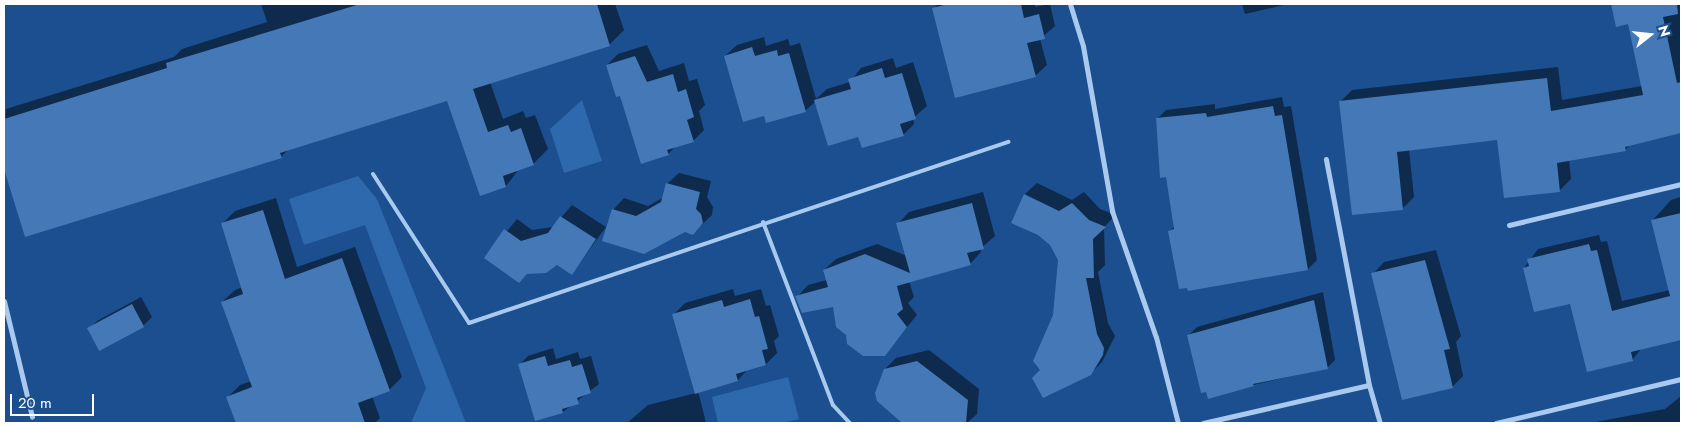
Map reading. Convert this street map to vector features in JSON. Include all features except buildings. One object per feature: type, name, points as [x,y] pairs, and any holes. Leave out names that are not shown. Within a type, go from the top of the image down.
[{"type":"street","points":[[1070,4],[1083,46],[1112,211],[1156,337],[1178,423]]},
{"type":"street","points":[[1326,159],[1368,385],[1380,423]]},
{"type":"street","points":[[1509,226],[1681,184]]},
{"type":"street","points":[[4,301],[32,418]]},
{"type":"street","points":[[1496,423],[1681,379]]},
{"type":"street","points":[[1203,423],[1368,385]]},
{"type":"lane","points":[[373,174],[469,323],[762,222],[1008,142]]},
{"type":"lane","points":[[762,222],[833,405],[850,423]]},
{"type":"shaded area","points":[[582,100],[602,161],[564,173],[550,129]]},
{"type":"shaded area","points":[[358,176],[377,199],[466,423],[411,423],[426,388],[365,225],[304,245],[289,199]]},
{"type":"shaded area","points":[[788,377],[799,419],[782,423],[718,423],[712,397]]}]
